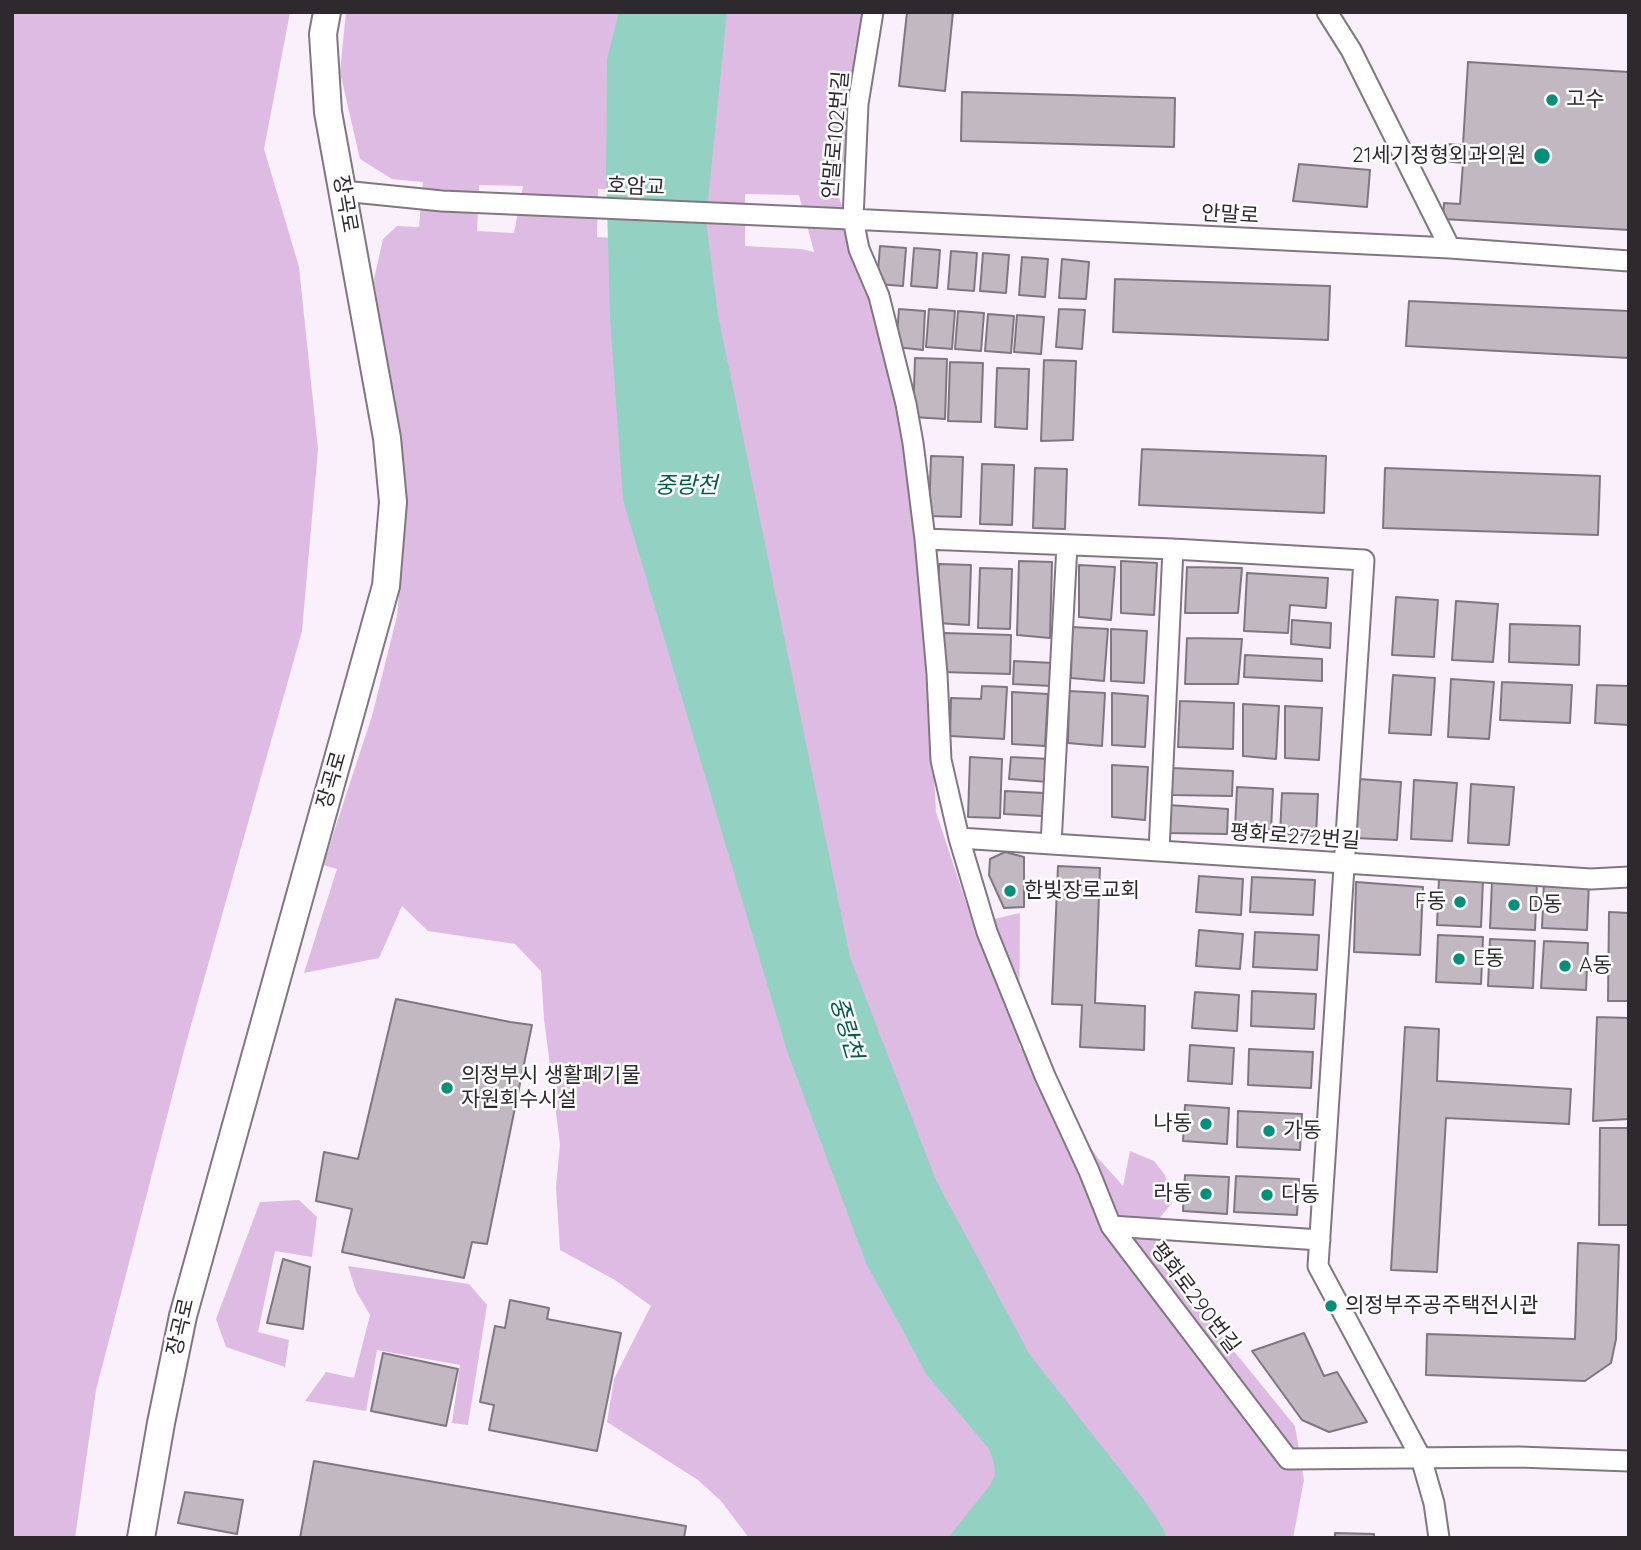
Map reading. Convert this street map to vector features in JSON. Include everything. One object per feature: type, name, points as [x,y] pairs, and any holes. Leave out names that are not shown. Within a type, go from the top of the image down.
[{"type":"street","name":"장곡로","points":[[141,1538],[183,1316],[386,586],[393,502],[387,438],[328,112],[323,34],[327,12]]},
{"type":"street","name":"안말로102번길","points":[[873,12],[858,104],[853,219],[859,248],[879,296],[906,404],[925,539]]},
{"type":"street","points":[[1327,12],[1351,50],[1450,248]]},
{"type":"street","name":"호암교","points":[[344,191],[442,201],[828,218]]},
{"type":"street","name":"안말로","points":[[828,218],[1450,248],[1629,261]]},
{"type":"street","points":[[925,539],[1364,560],[1318,1266],[1421,1458],[1434,1503],[1438,1538]]},
{"type":"street","name":"평화로290번길","points":[[925,539],[937,674],[941,760],[959,838],[992,944],[1045,1076],[1111,1226],[1288,1459],[1519,1457],[1629,1461]]},
{"type":"street","points":[[1051,844],[1067,545]]},
{"type":"street","points":[[1159,851],[1174,549]]},
{"type":"street","name":"평화로272번길","points":[[959,838],[1591,879],[1629,877]]},
{"type":"street","points":[[1111,1226],[1320,1240]]},
{"type":"shaded area","points":[[12,12],[290,12],[264,149],[299,267],[318,449],[302,631],[186,1043],[96,1390],[75,1538],[12,1538]]},
{"type":"shaded area","points":[[346,12],[879,12],[866,104],[843,164],[839,197],[867,283],[905,446],[916,506],[936,812],[973,924],[1020,913],[1019,1045],[1098,1158],[1123,1186],[1130,1151],[1154,1161],[1165,1175],[1172,1203],[1157,1221],[1155,1259],[1185,1291],[1295,1426],[1304,1480],[1293,1538],[749,1538],[721,1501],[698,1480],[607,1422],[614,1379],[651,1306],[615,1280],[560,1250],[556,1187],[560,1144],[544,1019],[541,971],[515,944],[428,931],[402,906],[379,958],[304,973],[337,869],[323,865],[372,716],[397,616],[406,516],[374,279],[383,239],[397,226],[419,227],[423,182],[392,179],[360,159],[340,72]],"holes":[[[479,185],[523,186],[514,233],[477,231]],[[598,189],[681,191],[686,242],[597,237]],[[745,194],[799,195],[814,252],[745,246]]]},
{"type":"shaded area","points":[[299,1200],[317,1217],[312,1257],[275,1251],[258,1332],[289,1340],[285,1367],[226,1347],[216,1319],[260,1202]]},
{"type":"shaded area","points":[[348,1266],[469,1284],[487,1305],[468,1425],[452,1423],[460,1365],[377,1350],[366,1411],[305,1401],[326,1372],[354,1378],[370,1315],[356,1291]]},
{"type":"water","name":"중랑천","points":[[619,12],[727,12],[706,221],[718,315],[850,957],[936,1180],[1030,1355],[1145,1501],[1164,1530],[1166,1538],[948,1538],[990,1485],[995,1475],[994,1463],[989,1449],[927,1375],[866,1263],[787,1051],[623,500],[610,318],[606,169],[607,59]]},
{"type":"building","points":[[907,12],[953,12],[945,91],[899,86]]},
{"type":"building","points":[[1468,62],[1629,72],[1629,230],[1443,219],[1444,203],[1460,204],[1463,163],[1444,161],[1444,144],[1463,145]]},
{"type":"building","points":[[962,92],[1175,98],[1174,147],[961,141]]},
{"type":"building","points":[[1299,164],[1370,170],[1367,207],[1293,201]]},
{"type":"building","points":[[880,246],[906,248],[903,286],[877,284]]},
{"type":"building","points":[[914,248],[940,250],[937,288],[911,286]]},
{"type":"building","points":[[951,251],[977,253],[974,291],[948,289]]},
{"type":"building","points":[[983,253],[1009,255],[1006,293],[980,291]]},
{"type":"building","points":[[1022,257],[1048,259],[1045,297],[1019,295]]},
{"type":"building","points":[[1062,259],[1089,262],[1086,299],[1059,298]]},
{"type":"building","points":[[1115,279],[1330,286],[1328,340],[1113,332]]},
{"type":"building","points":[[1409,301],[1629,311],[1629,358],[1406,346]]},
{"type":"building","points":[[899,309],[925,311],[923,350],[896,347]]},
{"type":"building","points":[[929,309],[955,311],[952,349],[926,347]]},
{"type":"building","points":[[1059,309],[1085,310],[1082,349],[1056,347]]},
{"type":"building","points":[[958,311],[984,313],[981,351],[955,349]]},
{"type":"building","points":[[988,314],[1014,316],[1011,353],[985,351]]},
{"type":"building","points":[[1017,315],[1044,317],[1041,354],[1014,352]]},
{"type":"building","points":[[915,358],[947,359],[945,419],[913,417]]},
{"type":"building","points":[[1044,360],[1076,361],[1073,440],[1041,441]]},
{"type":"building","points":[[950,362],[983,363],[981,422],[948,421]]},
{"type":"building","points":[[997,368],[1029,369],[1027,429],[995,427]]},
{"type":"building","points":[[1142,449],[1326,456],[1324,513],[1139,505]]},
{"type":"building","points":[[931,456],[963,457],[961,517],[929,516]]},
{"type":"building","points":[[982,464],[1014,465],[1012,525],[980,524]]},
{"type":"building","points":[[1035,468],[1067,469],[1065,529],[1033,528]]},
{"type":"building","points":[[1385,468],[1600,476],[1598,535],[1383,528]]},
{"type":"building","points":[[1019,561],[1052,562],[1050,638],[1017,635]]},
{"type":"building","points":[[1121,561],[1157,563],[1154,615],[1121,613]]},
{"type":"building","points":[[939,564],[971,565],[969,625],[937,623]]},
{"type":"building","points":[[1079,565],[1115,567],[1111,620],[1079,617]]},
{"type":"building","points":[[1187,567],[1242,568],[1238,613],[1185,613]]},
{"type":"building","points":[[980,568],[1012,569],[1010,629],[978,628]]},
{"type":"building","points":[[1247,573],[1328,578],[1326,608],[1290,605],[1288,633],[1244,631]]},
{"type":"building","points":[[1396,597],[1438,600],[1434,657],[1392,655]]},
{"type":"building","points":[[1456,601],[1498,604],[1493,662],[1452,660]]},
{"type":"building","points":[[1292,620],[1331,623],[1330,648],[1291,644]]},
{"type":"building","points":[[1510,624],[1580,626],[1579,665],[1509,662]]},
{"type":"building","points":[[1072,627],[1108,629],[1104,681],[1071,678]]},
{"type":"building","points":[[1111,629],[1147,631],[1144,683],[1111,681]]},
{"type":"building","points":[[943,633],[1011,635],[1010,674],[942,672]]},
{"type":"building","points":[[1187,638],[1242,639],[1238,684],[1185,684]]},
{"type":"building","points":[[1245,655],[1322,659],[1322,681],[1244,677]]},
{"type":"building","points":[[1014,661],[1053,663],[1051,686],[1013,684]]},
{"type":"building","points":[[1393,675],[1435,678],[1431,735],[1389,733]]},
{"type":"building","points":[[1451,679],[1494,682],[1489,739],[1448,737]]},
{"type":"building","points":[[1502,682],[1572,685],[1570,723],[1500,720]]},
{"type":"building","points":[[1597,685],[1629,686],[1629,725],[1595,723]]},
{"type":"building","points":[[982,686],[1007,687],[1004,739],[950,736],[951,698],[981,699]]},
{"type":"building","points":[[1069,691],[1105,693],[1102,746],[1068,743]]},
{"type":"building","points":[[1012,692],[1048,694],[1045,746],[1012,744]]},
{"type":"building","points":[[1112,693],[1148,696],[1145,747],[1112,745]]},
{"type":"building","points":[[1180,701],[1234,703],[1233,749],[1178,747]]},
{"type":"building","points":[[1243,704],[1279,706],[1276,759],[1243,756]]},
{"type":"building","points":[[1285,706],[1322,708],[1319,760],[1285,758]]},
{"type":"building","points":[[970,757],[1002,759],[1000,818],[968,817]]},
{"type":"building","points":[[1011,757],[1049,759],[1048,782],[1009,779]]},
{"type":"building","points":[[1112,765],[1148,767],[1145,820],[1112,817]]},
{"type":"building","points":[[1173,768],[1233,771],[1232,796],[1171,795]]},
{"type":"building","points":[[1359,779],[1401,782],[1397,840],[1355,838]]},
{"type":"building","points":[[1414,780],[1457,783],[1452,841],[1411,839]]},
{"type":"building","points":[[1471,784],[1514,787],[1509,845],[1468,843]]},
{"type":"building","points":[[1237,787],[1273,789],[1271,830],[1235,828]]},
{"type":"building","points":[[1005,791],[1044,793],[1042,816],[1004,814]]},
{"type":"building","points":[[1282,793],[1318,794],[1316,836],[1280,834]]},
{"type":"building","points":[[1168,805],[1228,809],[1227,834],[1166,833]]},
{"type":"building","name":"한빛장로교회","points":[[1005,852],[1024,857],[1024,907],[1004,908],[989,875],[990,859]]},
{"type":"building","points":[[1058,866],[1100,868],[1095,1003],[1145,1006],[1144,1050],[1080,1047],[1082,1005],[1052,1004]]},
{"type":"building","points":[[1199,876],[1243,879],[1241,915],[1196,912]]},
{"type":"building","points":[[1252,877],[1315,880],[1313,915],[1250,912]]},
{"type":"building","name":"F동","points":[[1439,878],[1483,880],[1481,927],[1437,925]]},
{"type":"building","name":"D동","points":[[1492,881],[1537,883],[1535,930],[1490,928]]},
{"type":"building","points":[[1544,881],[1589,883],[1587,930],[1542,928]]},
{"type":"building","points":[[1356,882],[1423,887],[1420,955],[1354,952]]},
{"type":"building","points":[[1609,912],[1629,913],[1629,1001],[1608,1001]]},
{"type":"building","points":[[1199,930],[1243,934],[1240,969],[1196,966]]},
{"type":"building","points":[[1255,932],[1319,935],[1317,970],[1253,967]]},
{"type":"building","name":"E동","points":[[1438,935],[1483,937],[1481,984],[1436,982]]},
{"type":"building","points":[[1490,939],[1535,941],[1533,988],[1488,986]]},
{"type":"building","name":"A동","points":[[1544,941],[1588,943],[1586,990],[1541,988]]},
{"type":"building","points":[[1252,991],[1316,994],[1314,1029],[1251,1026]]},
{"type":"building","points":[[1195,992],[1239,995],[1237,1031],[1192,1028]]},
{"type":"building","name":"의정부시 생활폐기물 자원회수시설","points":[[396,999],[532,1025],[487,1244],[472,1242],[464,1278],[342,1252],[352,1209],[316,1201],[324,1152],[358,1159]]},
{"type":"building","points":[[1597,1017],[1629,1018],[1629,1119],[1593,1121]]},
{"type":"building","points":[[1405,1027],[1439,1029],[1437,1081],[1571,1089],[1569,1124],[1446,1118],[1437,1272],[1391,1270]]},
{"type":"building","points":[[1190,1045],[1234,1048],[1232,1084],[1188,1081]]},
{"type":"building","points":[[1249,1049],[1313,1052],[1311,1088],[1248,1085]]},
{"type":"building","name":"나동","points":[[1185,1105],[1229,1108],[1227,1144],[1183,1141]]},
{"type":"building","name":"가동","points":[[1238,1111],[1302,1114],[1300,1150],[1237,1147]]},
{"type":"building","points":[[1600,1128],[1629,1128],[1629,1225],[1599,1225]]},
{"type":"building","name":"라동","points":[[1185,1175],[1229,1177],[1227,1214],[1183,1211]]},
{"type":"building","name":"다동","points":[[1236,1176],[1299,1179],[1297,1215],[1234,1212]]},
{"type":"building","points":[[1578,1243],[1619,1245],[1616,1339],[1611,1363],[1585,1381],[1426,1375],[1427,1334],[1575,1339]]},
{"type":"building","points":[[283,1259],[310,1267],[303,1329],[267,1323]]},
{"type":"building","points":[[510,1300],[549,1308],[547,1319],[621,1333],[597,1451],[489,1430],[494,1405],[480,1402],[495,1326],[505,1328]]},
{"type":"building","points":[[1304,1333],[1324,1376],[1337,1372],[1367,1422],[1329,1432],[1302,1420],[1252,1351]]},
{"type":"building","points":[[383,1353],[458,1369],[446,1426],[371,1411]]},
{"type":"building","points":[[314,1461],[686,1526],[684,1538],[300,1538]]},
{"type":"building","points":[[185,1492],[243,1500],[237,1534],[178,1523]]},
{"type":"building","points":[[1335,1533],[1374,1534],[1374,1538],[1335,1538]]},
{"type":"place","name":"고수","points":[[1552,100]]},
{"type":"place","name":"21세기정형외과의원","points":[[1542,156]]},
{"type":"place","name":"한빛장로교회","points":[[1010,891]]},
{"type":"place","name":"F동","points":[[1460,902]]},
{"type":"place","name":"D동","points":[[1514,905]]},
{"type":"place","name":"E동","points":[[1459,959]]},
{"type":"place","name":"A동","points":[[1565,966]]},
{"type":"place","name":"의정부시 생활폐기물 자원회수시설","points":[[447,1088]]},
{"type":"place","name":"나동","points":[[1206,1124]]},
{"type":"place","name":"가동","points":[[1269,1131]]},
{"type":"place","name":"라동","points":[[1206,1194]]},
{"type":"place","name":"다동","points":[[1267,1195]]},
{"type":"place","name":"의정부주공주택전시관","points":[[1331,1306]]}]
